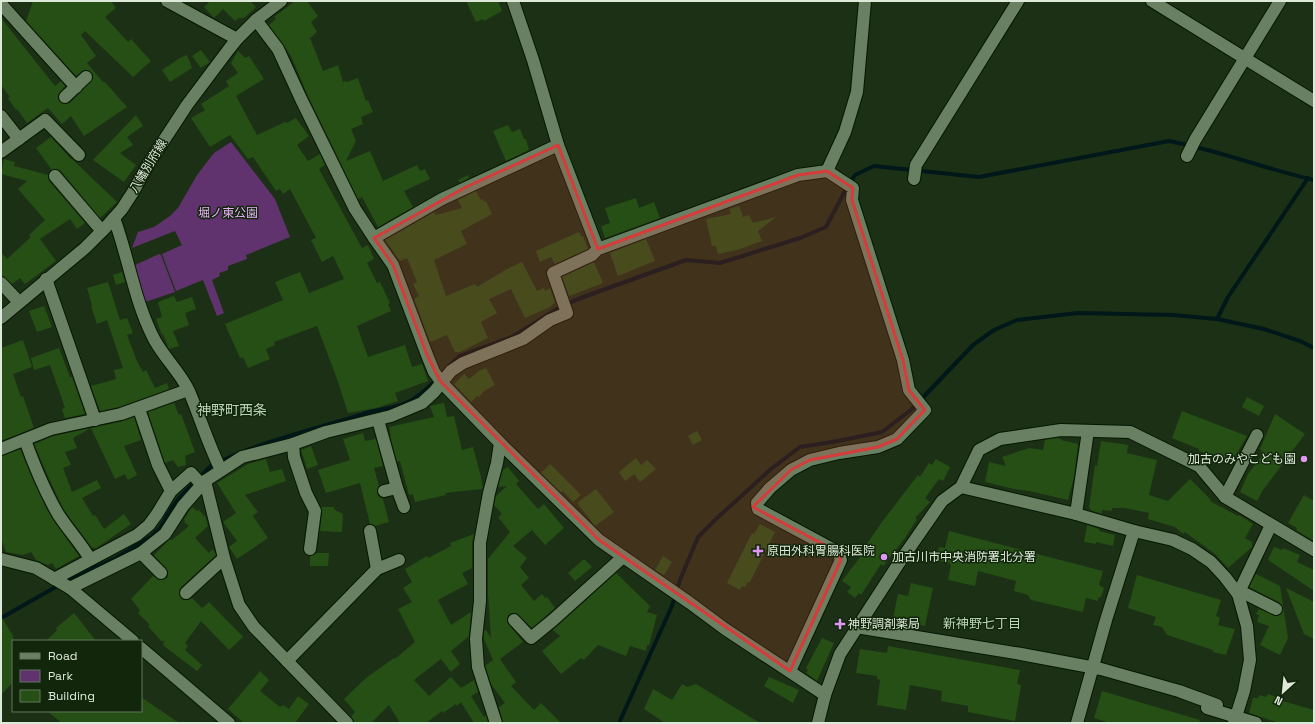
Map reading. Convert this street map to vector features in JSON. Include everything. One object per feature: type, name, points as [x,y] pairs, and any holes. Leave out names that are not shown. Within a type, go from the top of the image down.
[{"type":"street","points":[[167,1],[237,39]]},
{"type":"street","name":"八幡別府線","points":[[1,318],[84,248],[114,218],[133,192],[149,163],[187,105],[237,39],[256,20],[281,1]]},
{"type":"street","points":[[513,1],[533,60],[558,145],[598,249]]},
{"type":"street","points":[[827,171],[845,132],[857,92],[865,1]]},
{"type":"street","points":[[914,179],[916,165],[1018,1]]},
{"type":"street","points":[[1152,1],[1314,101]]},
{"type":"street","points":[[1187,156],[1195,140],[1280,1]]},
{"type":"street","points":[[1,4],[76,87]]},
{"type":"street","points":[[256,20],[278,48],[354,209],[394,265],[426,355],[434,372],[442,383],[500,443],[599,540],[725,629],[825,695]]},
{"type":"street","points":[[65,97],[86,77]]},
{"type":"street","points":[[1,116],[18,139]]},
{"type":"street","points":[[1,152],[45,120],[80,155]]},
{"type":"street","points":[[374,238],[442,199],[558,145]]},
{"type":"street","points":[[70,588],[141,553],[165,534],[183,506],[204,483],[221,470],[242,458],[293,444],[326,432],[378,420],[422,403],[434,392],[451,371],[463,363],[523,339],[550,320],[567,313],[552,273],[592,254],[598,249],[798,175],[827,171],[853,188],[852,200],[903,360],[909,390],[925,410],[897,439],[878,447],[839,453],[810,460],[791,470],[770,488],[757,503],[758,510],[838,552],[841,560],[790,671]]},
{"type":"street","points":[[55,176],[102,231]]},
{"type":"street","points":[[114,218],[125,260],[152,335],[179,373],[188,390],[221,470]]},
{"type":"street","points":[[46,279],[95,420]]},
{"type":"street","points":[[1,283],[19,302]]},
{"type":"street","points":[[1,449],[52,429],[95,420],[139,408],[188,390]]},
{"type":"street","points":[[139,408],[158,465],[171,491]]},
{"type":"street","points":[[378,420],[396,488],[404,507]]},
{"type":"street","points":[[818,723],[825,695],[840,654],[856,627],[942,501],[961,487],[979,450],[1000,439],[1060,430],[1130,432],[1198,466],[1225,497],[1314,550]]},
{"type":"street","points":[[1076,514],[1088,431]]},
{"type":"street","points":[[1225,497],[1257,435]]},
{"type":"street","points":[[25,440],[37,475],[58,514],[76,536],[90,559]]},
{"type":"street","points":[[496,723],[478,667],[476,639],[480,601],[480,543],[500,443]]},
{"type":"street","points":[[293,444],[294,457],[306,493],[315,510],[310,548]]},
{"type":"street","points":[[54,579],[137,536],[149,525],[171,491],[191,473],[204,483],[224,558],[239,605],[254,628],[347,723]]},
{"type":"street","points":[[961,487],[1076,514],[1134,531],[1173,540],[1192,549],[1211,562],[1239,593],[1276,609]]},
{"type":"street","points":[[384,491],[396,488]]},
{"type":"street","points":[[1235,720],[1244,691],[1250,660],[1247,626],[1239,593],[1271,525]]},
{"type":"street","points":[[1077,723],[1097,668],[1134,531]]},
{"type":"street","points":[[370,532],[377,568]]},
{"type":"street","points":[[141,553],[161,573]]},
{"type":"street","points":[[514,620],[531,638],[623,557]]},
{"type":"street","points":[[186,593],[224,558]]},
{"type":"street","points":[[1,559],[36,568],[70,588],[132,640]]},
{"type":"street","points":[[287,661],[377,568],[399,560]]},
{"type":"street","points":[[856,627],[1097,668],[1179,692],[1217,705]]},
{"type":"street","points":[[142,649],[229,723]]},
{"type":"street","points":[[1097,668],[1099,676],[1191,703],[1235,720],[1256,723]]},
{"type":"highlighted area","points":[[558,145],[598,249],[798,175],[827,171],[853,188],[852,200],[903,360],[909,390],[925,410],[897,439],[878,447],[810,460],[791,470],[753,507],[838,552],[841,560],[790,671],[599,540],[440,381],[427,355],[393,265],[374,238],[466,187]]},
{"type":"green space","name":"堀ノ東公園","points":[[231,142],[275,199],[290,237],[246,255],[247,259],[228,266],[228,270],[219,273],[220,276],[212,280],[224,313],[217,316],[203,280],[176,291],[162,254],[182,245],[175,231],[132,248],[138,232],[154,227],[170,216],[178,208],[197,175],[214,153]]},
{"type":"green space","points":[[159,254],[161,255],[175,292],[145,302],[133,266]]},
{"type":"building","points":[[33,1],[111,1],[116,8],[105,17],[128,42],[131,39],[151,61],[133,77],[85,31],[81,35],[96,56],[87,63],[127,107],[84,136],[71,116],[62,124],[48,108],[27,123],[17,109],[16,110],[8,98],[10,97],[1,85],[1,18],[55,86],[61,81],[65,86],[58,95],[58,99],[63,104],[70,103],[93,79],[93,75],[88,70],[84,70],[76,76],[26,21]]},
{"type":"building","points":[[210,1],[250,1],[256,7],[244,18],[239,18],[235,21],[223,9],[214,18],[204,7]]},
{"type":"building","points":[[295,1],[307,1],[318,16],[311,22],[317,32],[310,38],[323,71],[338,65],[343,82],[358,78],[366,101],[368,100],[373,112],[361,117],[363,124],[351,129],[356,141],[346,161],[370,151],[383,181],[417,165],[420,171],[425,169],[430,179],[404,191],[413,207],[378,227],[362,197],[358,199],[308,96],[291,56],[269,25],[276,19],[274,17]]},
{"type":"building","points":[[466,1],[498,1],[502,11],[484,21],[483,19],[476,22]]},
{"type":"building","points":[[201,50],[210,62],[201,68],[192,56]]},
{"type":"building","points":[[238,51],[245,58],[249,56],[264,79],[236,96],[257,135],[296,118],[309,136],[297,145],[308,161],[320,154],[325,165],[319,169],[362,248],[368,245],[374,259],[367,263],[377,283],[380,282],[390,303],[388,304],[391,311],[357,326],[368,357],[405,345],[412,367],[422,364],[428,381],[395,393],[398,401],[376,408],[348,413],[317,326],[274,342],[275,345],[266,349],[270,359],[248,368],[243,357],[240,358],[225,324],[283,300],[275,282],[300,272],[309,293],[344,279],[333,256],[322,262],[311,240],[316,238],[290,189],[283,194],[280,189],[276,191],[253,157],[248,159],[230,135],[210,147],[191,118],[205,110],[201,104],[229,86],[226,81],[238,73],[231,63]]},
{"type":"building","points":[[187,55],[192,68],[170,82],[162,70]]},
{"type":"building","points":[[136,115],[143,126],[127,137],[133,145],[120,153],[136,165],[124,182],[93,160]]},
{"type":"building","points":[[508,125],[512,132],[520,129],[524,139],[526,139],[529,150],[506,161],[493,131]]},
{"type":"building","points":[[51,137],[71,159],[117,202],[100,218],[61,171],[57,169],[52,170],[36,148]]},
{"type":"building","points":[[4,159],[15,162],[14,166],[48,175],[49,181],[85,223],[77,229],[70,219],[40,239],[56,261],[25,284],[20,278],[12,284],[1,275],[1,252],[7,259],[31,237],[29,235],[45,220],[18,189],[27,181],[1,174]]},
{"type":"building","points":[[468,175],[469,178],[460,183],[458,180]]},
{"type":"building","points":[[476,191],[481,200],[483,199],[484,202],[486,201],[492,214],[461,231],[467,244],[434,260],[446,296],[475,284],[477,287],[522,262],[537,291],[544,288],[545,291],[550,288],[555,303],[551,305],[552,306],[525,318],[511,289],[489,299],[497,313],[481,322],[488,338],[460,352],[455,352],[447,335],[430,342],[414,299],[419,296],[413,284],[417,282],[407,258],[400,261],[385,240],[434,212],[436,215],[462,208],[458,200]]},
{"type":"building","points":[[636,198],[639,208],[654,202],[660,218],[605,238],[601,226],[610,223],[605,208]]},
{"type":"building","points":[[739,206],[743,217],[749,215],[753,223],[776,217],[758,231],[762,241],[737,250],[718,254],[716,246],[712,246],[706,219],[731,214],[729,209]]},
{"type":"building","points":[[579,232],[581,236],[583,236],[588,249],[555,264],[551,257],[540,262],[536,251]]},
{"type":"building","points":[[646,239],[655,261],[618,276],[610,253]]},
{"type":"building","points":[[594,262],[603,283],[569,296],[562,277]]},
{"type":"building","points":[[122,272],[125,282],[116,285],[113,275]]},
{"type":"building","points":[[108,282],[120,320],[127,318],[133,333],[127,335],[143,372],[146,370],[155,388],[167,383],[169,389],[119,407],[100,411],[91,386],[116,379],[114,370],[123,368],[107,320],[97,324],[87,288]]},
{"type":"building","points":[[174,296],[177,302],[192,297],[196,309],[185,313],[189,325],[173,331],[179,346],[169,349],[156,319],[162,317],[158,302]]},
{"type":"building","points":[[44,306],[52,327],[37,332],[29,311]]},
{"type":"building","points":[[23,340],[32,367],[13,374],[21,397],[23,396],[34,428],[1,441],[1,348]]},
{"type":"building","points":[[59,348],[70,377],[72,377],[85,414],[65,418],[62,409],[65,408],[50,365],[34,370],[31,358]]},
{"type":"building","points":[[486,368],[495,385],[484,391],[479,397],[477,396],[471,402],[454,384],[464,374],[469,379],[479,371]]},
{"type":"building","points":[[1247,397],[1264,406],[1259,416],[1242,407]]},
{"type":"building","points":[[174,403],[179,415],[181,414],[195,452],[185,456],[186,465],[178,467],[173,460],[165,463],[148,412]]},
{"type":"building","points":[[444,403],[447,417],[454,416],[462,450],[473,447],[482,486],[483,485],[482,489],[445,493],[446,495],[415,502],[413,494],[409,495],[400,461],[397,462],[389,427],[434,417],[430,406]]},
{"type":"building","points":[[1182,411],[1247,436],[1234,458],[1227,455],[1225,460],[1210,454],[1209,455],[1199,451],[1199,449],[1172,438]]},
{"type":"building","points":[[1275,414],[1305,434],[1263,490],[1257,501],[1240,492],[1248,474],[1262,456],[1260,455],[1262,451],[1260,449]]},
{"type":"building","points":[[134,417],[141,440],[124,446],[137,475],[128,480],[125,474],[115,479],[91,428]]},
{"type":"building","points":[[91,428],[73,438],[77,448],[65,452],[71,465],[63,468],[72,492],[97,480],[101,488],[82,498],[93,516],[95,515],[104,529],[124,514],[131,524],[95,549],[94,547],[92,548],[64,510],[34,444],[53,436]]},
{"type":"building","points":[[697,431],[702,440],[693,445],[688,436]]},
{"type":"building","points":[[363,433],[365,441],[376,439],[383,466],[374,468],[379,486],[377,492],[378,496],[383,499],[389,522],[375,526],[370,524],[360,483],[326,493],[318,470],[350,460],[343,439]]},
{"type":"building","points":[[1057,438],[1078,444],[1074,477],[1068,500],[985,482],[989,462],[1006,466],[1002,457],[1029,448],[1043,450],[1045,440]]},
{"type":"building","points":[[1101,441],[1128,445],[1127,453],[1157,460],[1149,495],[1168,501],[1190,479],[1211,500],[1210,501],[1238,516],[1239,515],[1253,524],[1245,538],[1252,542],[1252,547],[1228,568],[1215,554],[1185,532],[1183,534],[1175,527],[1148,519],[1149,513],[1125,508],[1112,508],[1112,511],[1102,510],[1102,514],[1090,510],[1091,508],[1089,508],[1095,465],[1097,466]]},
{"type":"building","points":[[311,446],[318,465],[307,469],[301,450]]},
{"type":"building","points":[[20,449],[46,508],[79,556],[56,569],[52,563],[48,565],[36,560],[31,552],[23,555],[6,552],[1,538],[1,456]]},
{"type":"building","points":[[636,458],[641,465],[647,460],[656,469],[640,482],[634,474],[625,481],[619,472]]},
{"type":"building","points":[[266,459],[270,472],[282,469],[286,481],[245,495],[258,512],[253,516],[268,538],[237,559],[229,547],[237,541],[223,522],[236,513],[217,483],[248,464]]},
{"type":"building","points":[[936,459],[950,467],[943,481],[939,479],[925,498],[930,502],[915,518],[917,519],[905,538],[883,566],[881,564],[861,595],[859,593],[855,598],[847,592],[851,587],[842,581],[864,552],[862,551],[882,522],[918,475],[920,477],[929,463],[932,465]]},
{"type":"building","points":[[550,464],[581,495],[573,502],[563,491],[561,493],[541,473]]},
{"type":"building","points":[[508,467],[519,481],[516,484],[538,509],[544,504],[564,528],[545,545],[532,530],[513,546],[527,558],[520,567],[529,578],[521,585],[534,601],[542,594],[545,598],[547,597],[555,608],[532,628],[516,613],[509,614],[507,622],[523,642],[500,659],[516,682],[511,686],[534,710],[541,703],[561,723],[503,723],[499,707],[505,703],[491,684],[485,666],[493,660],[484,639],[484,631],[486,630],[491,638],[488,594],[488,559],[510,532],[498,517],[502,514],[494,505],[496,496],[507,486],[498,487],[503,470]]},
{"type":"building","points":[[596,489],[614,512],[595,526],[577,503]]},
{"type":"building","name":"加古のみやこども園","points":[[1304,495],[1314,501],[1314,541],[1296,530],[1297,528],[1288,523]]},
{"type":"building","points":[[192,507],[197,511],[199,510],[206,518],[208,526],[195,538],[209,553],[213,549],[216,555],[181,587],[179,595],[184,600],[192,598],[202,608],[209,602],[243,637],[229,650],[201,621],[185,643],[188,646],[185,650],[202,665],[197,671],[164,646],[163,643],[165,641],[161,641],[148,626],[150,625],[138,613],[140,610],[131,599],[153,576],[159,580],[167,578],[168,571],[154,555],[170,539],[172,540],[189,526],[184,522],[184,519]]},
{"type":"building","points":[[321,507],[334,507],[335,510],[343,514],[342,532],[320,531],[322,512]]},
{"type":"building","points":[[760,524],[775,532],[750,582],[748,582],[745,587],[742,586],[740,590],[727,583],[752,533],[754,534]]},
{"type":"building","points":[[1087,525],[1099,529],[1099,531],[1115,535],[1113,546],[1096,542],[1096,544],[1084,542]]},
{"type":"building","points":[[949,531],[1103,571],[1099,585],[1104,588],[1101,597],[1098,598],[1098,601],[1086,598],[1083,612],[1031,600],[1028,595],[1014,591],[1016,581],[978,571],[975,586],[948,580],[951,564],[936,560],[939,547],[945,548]]},
{"type":"building","points":[[474,534],[472,543],[472,568],[462,573],[468,584],[438,600],[451,625],[471,612],[469,636],[451,651],[460,664],[451,672],[441,659],[414,680],[429,696],[451,677],[461,688],[474,680],[478,692],[471,696],[484,717],[486,715],[488,723],[474,723],[461,702],[457,706],[456,704],[443,713],[442,711],[426,723],[400,723],[389,705],[371,723],[356,723],[351,717],[355,712],[344,699],[366,678],[394,658],[395,659],[415,642],[398,609],[412,602],[403,588],[412,582],[405,569],[427,556],[428,558],[451,546],[450,543]]},
{"type":"building","points":[[1274,547],[1282,550],[1283,548],[1300,555],[1297,562],[1314,570],[1314,591],[1268,560]]},
{"type":"building","points":[[316,553],[329,553],[328,566],[310,566],[310,556]]},
{"type":"building","points":[[663,556],[672,562],[664,575],[655,570]]},
{"type":"building","points":[[584,559],[592,567],[575,581],[568,573]]},
{"type":"building","points":[[616,573],[650,606],[647,612],[657,615],[646,651],[630,646],[626,656],[598,645],[584,660],[581,658],[561,674],[542,651],[560,636],[553,630]]},
{"type":"building","points":[[1256,574],[1280,586],[1288,638],[1280,655],[1260,645],[1269,626],[1257,622],[1259,615],[1256,614],[1259,609],[1277,616],[1282,613],[1283,608],[1279,602],[1249,587]]},
{"type":"building","points":[[1137,575],[1221,600],[1216,616],[1220,618],[1218,625],[1235,629],[1226,655],[1213,652],[1213,650],[1167,635],[1162,627],[1153,625],[1156,617],[1128,608]]},
{"type":"building","points":[[911,583],[933,588],[925,626],[893,618],[898,594],[908,596]]},
{"type":"building","points":[[1286,588],[1314,602],[1314,639],[1304,634]]},
{"type":"building","points":[[74,613],[95,640],[47,640],[57,630],[56,628]]},
{"type":"building","points":[[1,616],[13,636],[13,640],[12,683],[1,695]]},
{"type":"building","points":[[822,638],[834,643],[817,681],[806,673],[808,670],[806,668]]},
{"type":"building","points":[[888,646],[1020,670],[1017,684],[1021,685],[1015,721],[968,712],[968,706],[941,701],[942,691],[910,685],[906,710],[877,705],[880,680],[877,679],[877,676],[856,673],[860,649],[887,653]]},
{"type":"building","points":[[260,671],[269,680],[260,691],[280,707],[283,705],[289,709],[298,696],[309,704],[295,723],[244,723],[228,709]]},
{"type":"building","points":[[769,677],[799,690],[793,703],[764,686]]},
{"type":"building","points":[[682,684],[687,687],[696,684],[760,723],[665,723],[644,709],[653,689],[672,700]]},
{"type":"building","points":[[1102,691],[1200,720],[1199,723],[1110,723],[1094,718]]},
{"type":"building","points":[[1268,694],[1279,698],[1279,700],[1314,710],[1314,723],[1279,723],[1249,713],[1253,698],[1258,698],[1260,695],[1266,697]]},
{"type":"building","points":[[142,698],[179,723],[62,723],[48,712],[142,712]]},
{"type":"waterway","points":[[450,365],[460,356],[512,337],[557,309],[578,299],[686,260],[720,263],[800,238],[826,227],[855,175],[874,166],[979,177],[1169,141],[1205,149],[1314,180]]},
{"type":"waterway","points":[[1217,319],[1228,297],[1308,178]]},
{"type":"waterway","points":[[619,723],[672,606],[680,580],[698,537],[771,469],[800,447],[882,432],[911,410],[973,345],[994,330],[1017,320],[1078,313],[1173,315],[1217,319],[1264,329],[1300,341],[1314,348]]},
{"type":"waterway","points":[[247,450],[370,412],[403,404],[420,395],[437,379]]},
{"type":"waterway","points":[[1,618],[75,576],[116,558],[151,537],[160,528],[180,497],[212,465],[239,453]]},
{"type":"place","name":"加古のみやこども園","points":[[1304,459]]},
{"type":"place","name":"原田外科胃腸科医院","points":[[758,551]]},
{"type":"place","name":"加古川市中央消防署北分署","points":[[884,557]]},
{"type":"place","name":"神野調剤薬局","points":[[840,624]]},
{"type":"district","name":"神野町西条","points":[[232,410]]},
{"type":"district","name":"新神野七丁目","points":[[982,623]]}]
